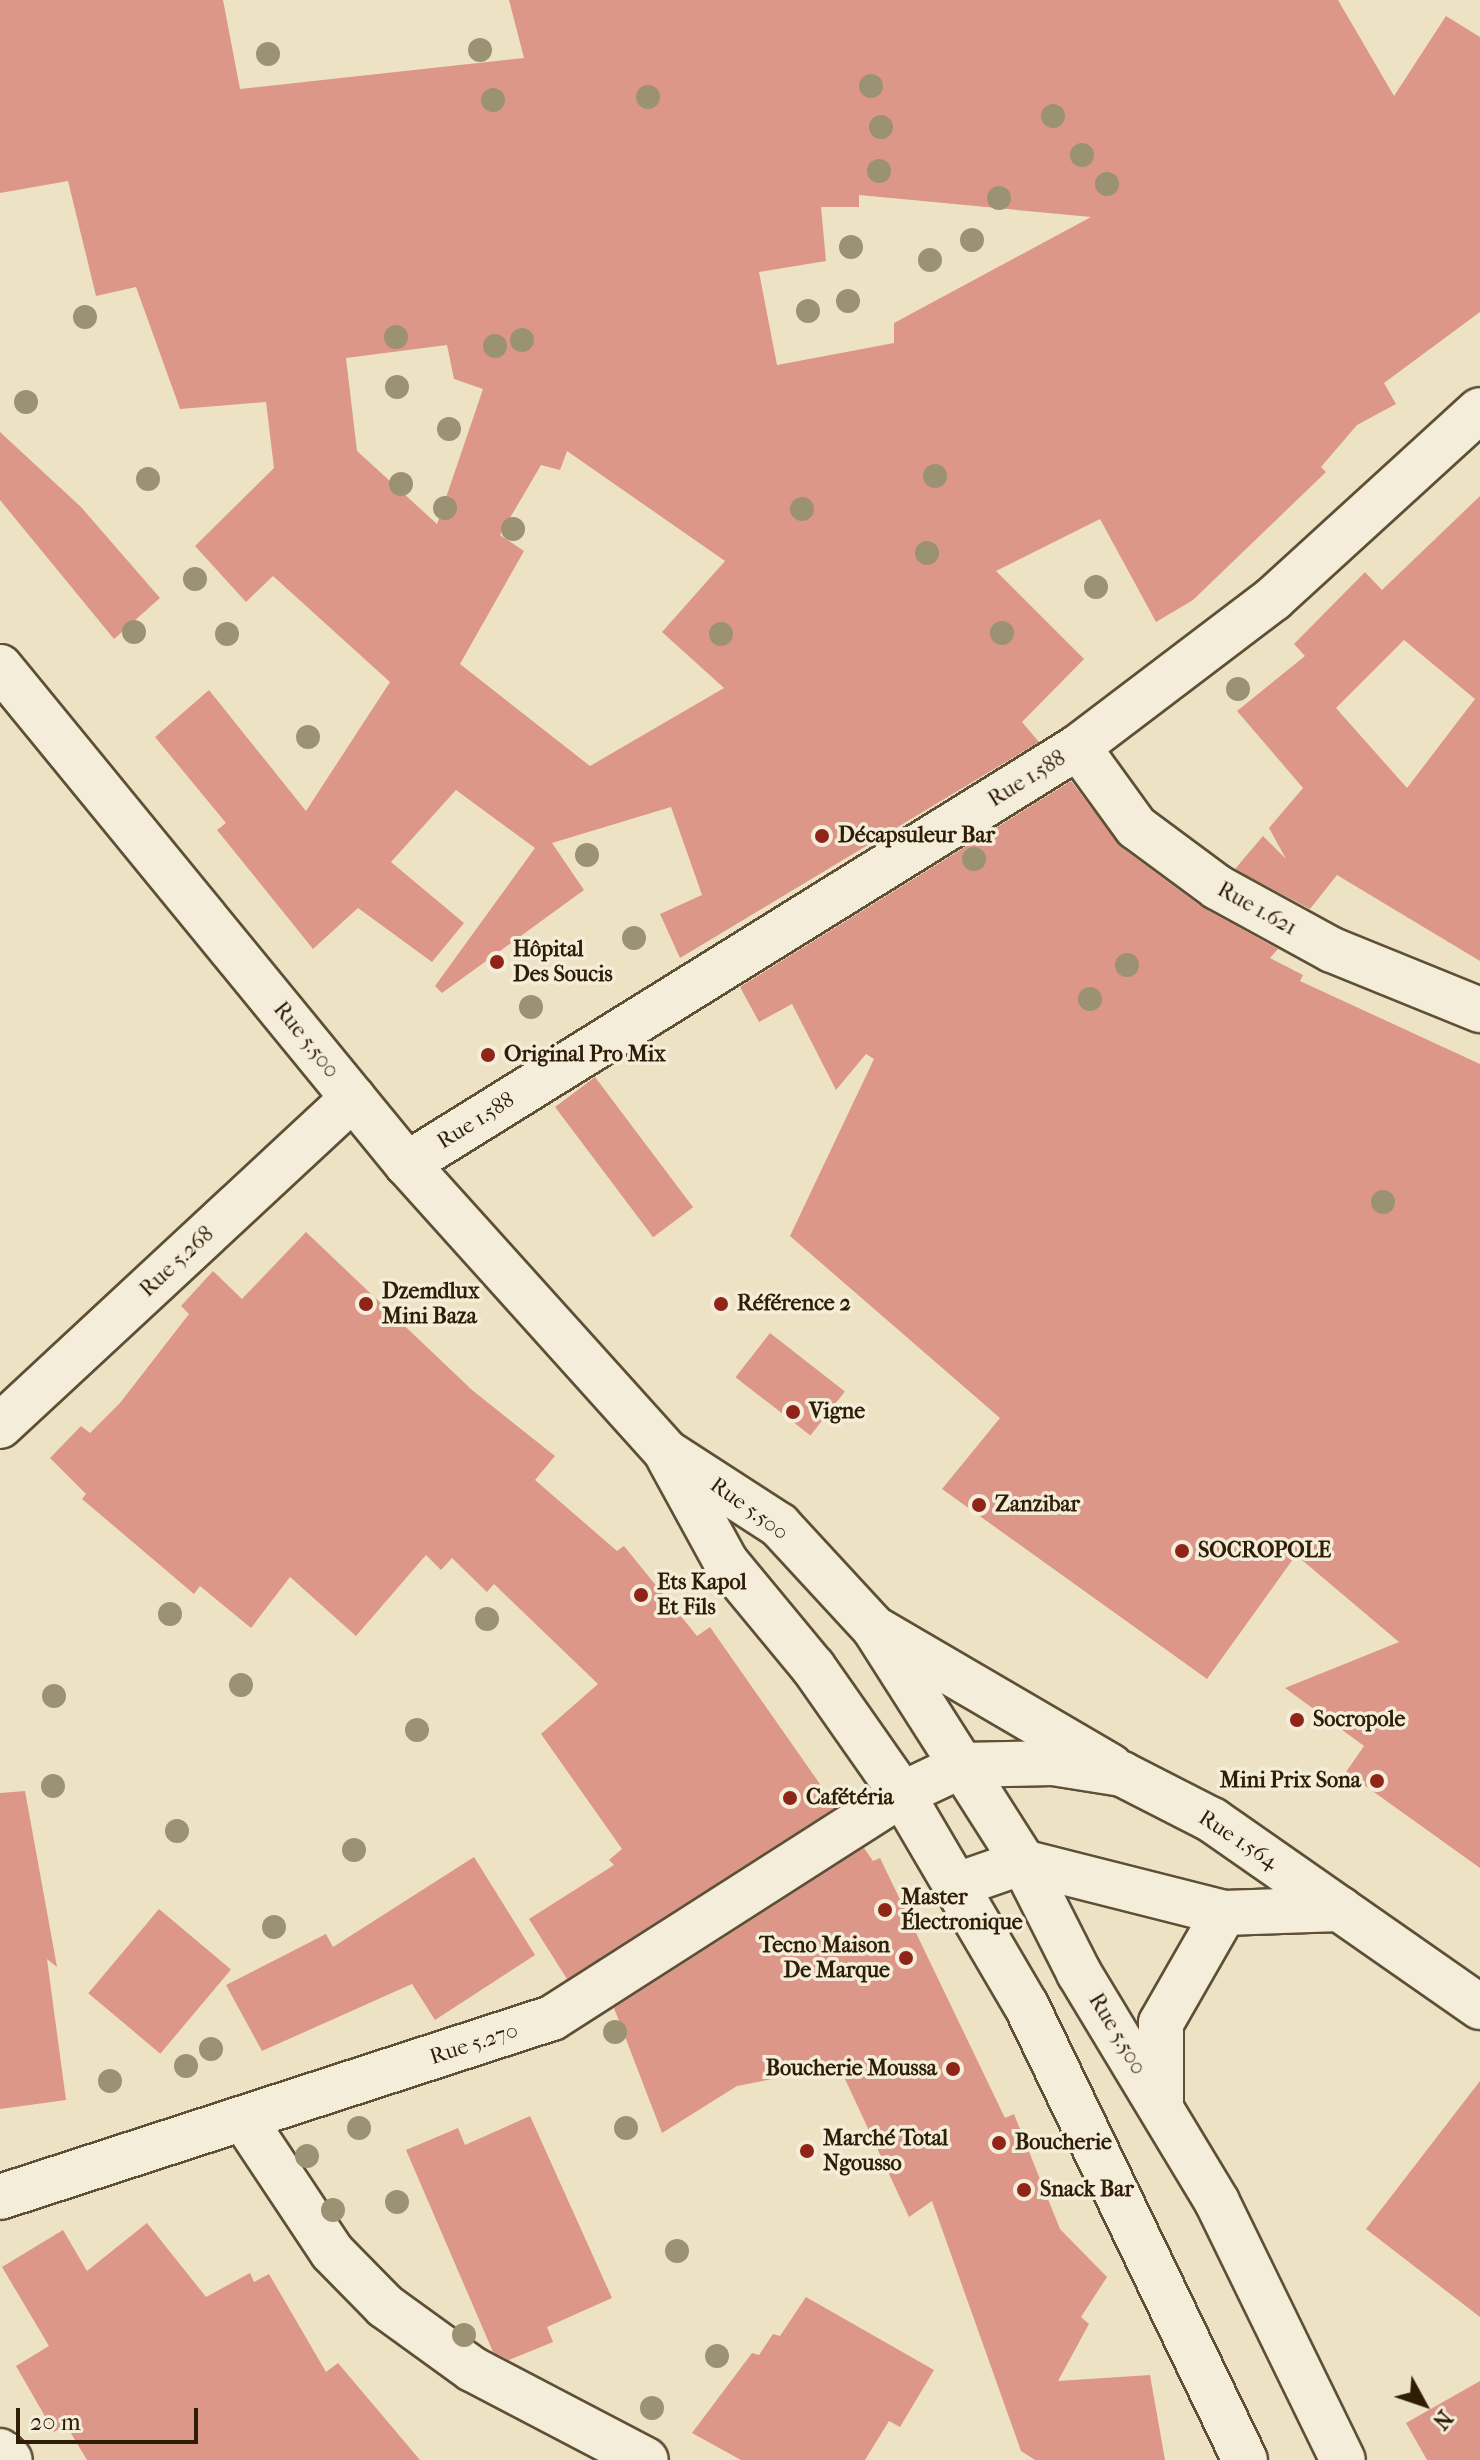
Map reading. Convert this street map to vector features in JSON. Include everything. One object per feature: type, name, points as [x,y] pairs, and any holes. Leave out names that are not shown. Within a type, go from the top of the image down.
[{"type":"main road","name":"Rue 1.588","points":[[407,1164],[1078,747],[1273,599],[1480,410]]},
{"type":"main road","name":"Rue 5.500","points":[[0,667],[407,1164],[666,1452],[779,1525],[874,1628],[1023,1862],[1161,2105],[1259,2279],[1343,2460]]},
{"type":"main road","name":"Rue 1.621","points":[[1078,747],[1136,827],[1217,887],[1332,950],[1480,1010]]},
{"type":"main road","name":"Rue 5.268","points":[[0,1426],[353,1098]]},
{"type":"main road","points":[[666,1452],[726,1562],[813,1667],[902,1794],[1026,2005],[1245,2460]]},
{"type":"main road","points":[[874,1628],[1051,1726],[1122,1774]]},
{"type":"main road","name":"Rue 1.564","points":[[963,1765],[1053,1763],[1122,1774],[1212,1820],[1480,2007]]},
{"type":"main road","name":"Rue 5.270","points":[[0,2197],[245,2121],[552,2018],[902,1794],[963,1765]]},
{"type":"main road","points":[[957,1885],[1023,1862],[1224,1913],[1340,1909]]},
{"type":"main road","points":[[1161,2105],[1161,2023],[1224,1913]]},
{"type":"main road","points":[[245,2121],[332,2252],[385,2306],[472,2369],[646,2460]]},
{"type":"main road","points":[[0,2451],[10,2460]]},
{"type":"building","points":[[0,0],[223,0],[240,89],[524,58],[509,0],[1338,0],[1394,96],[1446,16],[1480,37],[1480,312],[1384,383],[1396,404],[1357,425],[1321,467],[1326,472],[1193,600],[1156,622],[1100,519],[996,571],[1084,659],[1022,722],[1039,742],[680,958],[660,914],[702,895],[671,807],[552,843],[584,890],[442,993],[435,986],[535,848],[456,790],[391,862],[464,923],[432,962],[358,908],[313,949],[217,830],[226,823],[155,737],[209,690],[306,811],[390,682],[273,576],[246,602],[195,546],[274,468],[266,402],[180,409],[136,287],[96,296],[68,181],[0,193]],"holes":[[[859,195],[1091,217],[894,323],[894,343],[777,365],[759,272],[826,261],[821,207],[859,207]],[[447,345],[454,379],[483,389],[437,524],[357,451],[346,358]],[[567,451],[725,561],[662,632],[724,688],[590,766],[460,664],[524,551],[500,535],[541,465],[560,470]]]},
{"type":"building","points":[[0,432],[81,507],[160,598],[114,639],[0,500]]},
{"type":"building","points":[[1480,496],[1480,961],[1337,875],[1310,909],[1235,869],[1263,836],[1286,859],[1269,828],[1303,788],[1237,711],[1305,656],[1294,644],[1365,572],[1382,590]],"holes":[[[1404,640],[1475,699],[1407,788],[1336,708]]]},
{"type":"building","points":[[1071,781],[1121,847],[1202,907],[1278,949],[1270,958],[1303,975],[1300,981],[1480,1064],[1480,1868],[1346,1772],[1364,1746],[1285,1688],[1399,1642],[1296,1555],[1207,1679],[942,1489],[1000,1418],[790,1236],[874,1059],[866,1054],[836,1090],[792,1004],[759,1022],[740,987]]},
{"type":"building","points":[[595,1077],[693,1207],[653,1237],[555,1107]]},
{"type":"building","points":[[306,1232],[472,1390],[555,1456],[535,1480],[617,1551],[624,1546],[697,1636],[710,1627],[836,1807],[567,1979],[529,1919],[614,1865],[609,1860],[622,1849],[541,1734],[598,1684],[494,1584],[487,1592],[452,1558],[441,1570],[426,1555],[356,1636],[290,1577],[251,1628],[200,1586],[194,1594],[82,1499],[86,1494],[50,1458],[81,1426],[90,1433],[120,1403],[189,1314],[181,1306],[213,1271],[242,1299]]},
{"type":"building","points":[[770,1333],[845,1391],[810,1436],[736,1377]]},
{"type":"building","points":[[25,1791],[57,1967],[47,1959],[66,2100],[0,2109],[0,1793]]},
{"type":"building","points":[[864,1848],[873,1861],[880,1858],[1005,2118],[1014,2114],[1060,2229],[1107,2277],[1081,2317],[1089,2324],[1058,2381],[1150,2375],[1165,2460],[1035,2460],[1021,2451],[932,2201],[909,2217],[839,2066],[737,2086],[662,2133],[614,2008]]},
{"type":"building","points":[[474,1857],[535,1955],[435,2020],[412,1984],[262,2051],[226,1985],[326,1934],[333,1947]]},
{"type":"building","points":[[159,1909],[231,1969],[160,2054],[88,1993]]},
{"type":"building","points":[[1480,2081],[1480,2317],[1366,2229]]},
{"type":"building","points":[[530,2116],[612,2298],[547,2327],[553,2342],[509,2360],[493,2352],[406,2150],[458,2128],[465,2145]]},
{"type":"building","points":[[147,2223],[206,2297],[250,2273],[254,2282],[269,2274],[326,2372],[338,2363],[420,2460],[87,2460],[66,2425],[54,2432],[16,2366],[49,2346],[2,2267],[63,2230],[87,2271]]},
{"type":"building","points":[[806,2297],[934,2370],[900,2427],[889,2421],[865,2460],[741,2460],[692,2433],[752,2353],[759,2355],[773,2334],[780,2336]]},
{"type":"building","points":[[1480,2381],[1480,2460],[1427,2460],[1406,2423]]},
{"type":"place","name":"Décapsuleur Bar","points":[[822,836]]},
{"type":"place","name":"Hôpital Des Soucis","points":[[497,962]]},
{"type":"place","name":"Original Pro Mix","points":[[488,1055]]},
{"type":"place","name":"Dzemdlux Mini Baza","points":[[366,1304]]},
{"type":"place","name":"Référence 2","points":[[721,1304]]},
{"type":"place","name":"Vigne","points":[[793,1412]]},
{"type":"place","name":"Zanzibar","points":[[979,1505]]},
{"type":"place","name":"SOCROPOLE","points":[[1182,1551]]},
{"type":"place","name":"Ets Kapol Et Fils","points":[[641,1595]]},
{"type":"place","name":"Socropole","points":[[1297,1720]]},
{"type":"place","name":"Mini Prix Sona","points":[[1377,1781]]},
{"type":"place","name":"Cafétéria","points":[[790,1798]]},
{"type":"place","name":"Master Électronique","points":[[885,1910]]},
{"type":"place","name":"Tecno Maison De Marque","points":[[906,1958]]},
{"type":"place","name":"Boucherie Moussa","points":[[953,2069]]},
{"type":"place","name":"Boucherie","points":[[999,2143]]},
{"type":"place","name":"Marché Total Ngousso","points":[[807,2151]]},
{"type":"place","name":"Snack Bar","points":[[1024,2190]]}]
